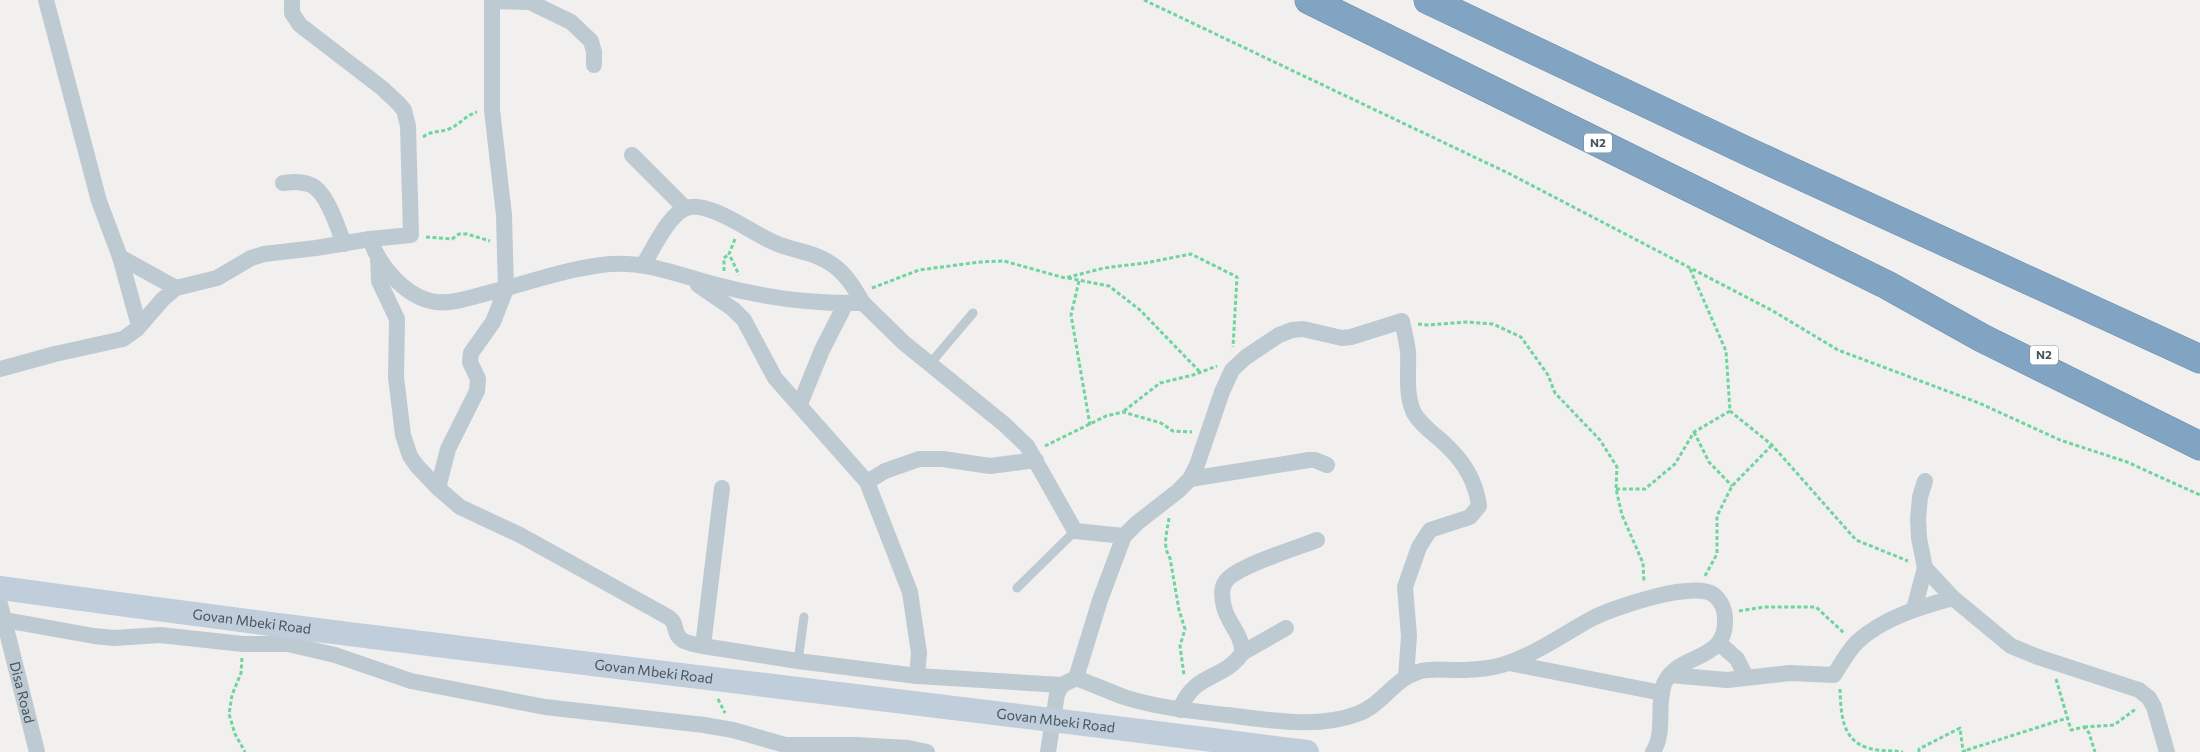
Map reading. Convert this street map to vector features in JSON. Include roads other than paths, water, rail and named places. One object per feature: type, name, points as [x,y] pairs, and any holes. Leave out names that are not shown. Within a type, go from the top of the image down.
[{"type":"highway","name":"N2","points":[[1309,0],[1887,285],[2003,335],[2200,428]]},
{"type":"highway","points":[[1428,0],[1778,165],[2200,359]]},
{"type":"highway","points":[[1887,285],[1991,342],[2200,446]]},
{"type":"main road","name":"Govan Mbeki Road","points":[[0,588],[383,639],[1307,752]]},
{"type":"street","points":[[46,0],[99,201],[120,257],[139,326]]},
{"type":"street","points":[[0,369],[123,339],[132,334],[176,288],[217,278],[251,258],[264,254],[411,235],[408,126],[404,110],[382,88],[300,26],[292,13],[292,0]]},
{"type":"street","points":[[438,488],[448,449],[477,391],[478,379],[470,362],[470,357],[493,322],[506,289],[504,215],[492,110],[492,0],[530,2],[571,22],[591,41],[594,52],[594,65]]},
{"type":"street","points":[[632,154],[686,208]]},
{"type":"street","points":[[283,183],[302,182],[313,185],[328,205],[344,244]]},
{"type":"street","points":[[644,265],[671,220],[686,208],[696,207],[723,216],[772,242],[808,252],[833,265],[856,300],[904,343],[1004,424],[1034,456],[1075,532],[1124,536]]},
{"type":"street","points":[[370,239],[378,258],[403,285],[423,298],[435,302],[471,297],[541,278],[609,264],[644,265],[745,292],[783,300],[856,300]]},
{"type":"street","points":[[120,257],[176,288]]},
{"type":"street","points":[[378,258],[379,281],[397,319],[396,377],[403,435],[410,456],[438,488],[468,512],[520,535],[668,617],[675,623],[680,639],[703,646],[798,661],[917,676],[1069,681],[1124,696],[1182,704],[1276,721],[1317,722],[1337,720],[1369,709],[1406,677],[1424,671],[1477,670],[1509,663],[1570,633],[1605,613],[1675,592],[1698,590],[1708,592],[1716,596],[1725,614],[1726,626],[1719,643],[1711,651],[1684,665],[1670,675],[1665,682],[1662,693],[1660,734],[1653,752]]},
{"type":"street","points":[[686,277],[732,309],[744,320],[771,372],[867,482],[910,592],[919,653],[917,676]]},
{"type":"street","points":[[800,404],[822,350],[856,300]]},
{"type":"street","points":[[1048,752],[1057,694],[1069,681],[1124,536],[1190,479],[1232,367],[1279,335],[1292,330],[1302,329],[1342,338],[1402,322],[1408,351],[1408,383],[1412,408],[1426,428],[1447,446],[1467,470],[1476,488],[1479,506],[1470,517],[1430,530],[1419,546],[1405,587],[1409,636],[1406,677]]},
{"type":"street","points":[[867,482],[885,471],[919,459],[943,459],[990,466],[1034,456]]},
{"type":"street","points":[[1190,479],[1309,460],[1321,461],[1327,465]]},
{"type":"street","points":[[1914,609],[1925,568],[1918,538],[1918,519],[1920,497],[1925,481]]},
{"type":"street","points":[[703,646],[722,488]]},
{"type":"street","points":[[1242,653],[1239,636],[1224,607],[1222,590],[1225,582],[1243,569],[1317,540]]},
{"type":"street","points":[[1925,568],[1953,598],[2011,646],[2052,662],[2127,684],[2149,698],[2154,708],[2167,752]]},
{"type":"street","points":[[1670,675],[1710,680],[1790,673],[1834,675],[1856,643],[1871,632],[1914,609],[1953,598]]},
{"type":"street","points":[[2,614],[94,636],[114,638],[160,635],[243,644],[288,644],[308,647],[335,654],[411,681],[545,707],[733,730],[783,749],[856,745],[908,748],[927,752]]},
{"type":"street","name":"Disa Road","points":[[2,614],[37,752]]},
{"type":"street","points":[[1182,704],[1194,686],[1231,664],[1242,653],[1286,628]]},
{"type":"street","points":[[1719,643],[1737,659],[1746,677]]},
{"type":"street","points":[[1509,663],[1662,693]]},
{"type":"lane","points":[[930,364],[973,313]]},
{"type":"lane","points":[[1017,588],[1075,532]]},
{"type":"lane","points":[[798,661],[804,617]]}]
